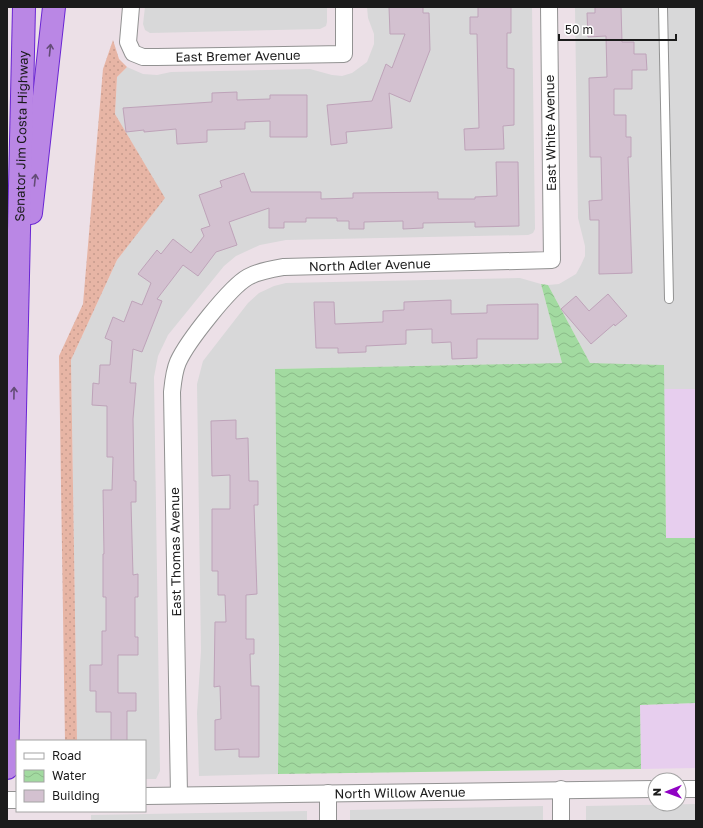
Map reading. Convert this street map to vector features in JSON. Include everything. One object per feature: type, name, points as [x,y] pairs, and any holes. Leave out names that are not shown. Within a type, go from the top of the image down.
[{"type":"highway","name":"Senator Jim Costa Highway","points":[[7,768],[24,7]]},
{"type":"highway","points":[[15,357],[54,7]]},
{"type":"street","name":"East Bremer Avenue","points":[[130,7],[128,42],[133,53],[143,57],[157,57],[344,54],[344,7]]},
{"type":"street","name":"East White Avenue","points":[[549,7],[552,260]]},
{"type":"street","name":"North Adler Avenue","points":[[208,319],[233,289],[248,277],[267,270],[284,267],[552,260]]},
{"type":"street","name":"East Thomas Avenue","points":[[179,795],[172,392],[178,363],[184,350],[208,319]]},
{"type":"street","points":[[561,789],[561,821]]},
{"type":"street","name":"North Willow Avenue","points":[[146,796],[647,789]]},
{"type":"street","points":[[328,793],[328,821]]},
{"type":"lane","points":[[663,7],[668,299]]},
{"type":"shaded area","points":[[145,7],[327,7],[327,22],[326,26],[320,29],[150,33],[145,30],[143,24]]},
{"type":"shaded area","points":[[367,7],[532,7],[535,229],[533,233],[528,235],[286,240],[260,245],[236,256],[224,266],[168,335],[158,356],[154,377],[160,771],[156,779],[146,779],[146,740],[77,740],[71,360],[117,260],[164,198],[115,114],[117,77],[127,67],[143,74],[157,75],[171,72],[310,69],[342,76],[352,73],[367,62],[374,44],[374,34],[368,18]]},
{"type":"shaded area","points":[[575,7],[696,7],[696,389],[664,389],[664,365],[590,363],[548,285],[559,284],[576,274],[585,256],[585,246],[578,218]]},
{"type":"shaded area","points":[[113,40],[119,59],[127,67],[117,77],[115,114],[165,198],[117,260],[71,360],[77,740],[65,740],[59,356],[83,304],[103,69]]},
{"type":"shaded area","points":[[520,278],[541,284],[562,363],[275,369],[279,650],[278,774],[199,776],[197,713],[201,651],[197,384],[203,361],[248,303],[259,293],[274,286],[286,283]]},
{"type":"shaded area","points":[[664,389],[696,389],[696,538],[666,538]]},
{"type":"shaded area","points":[[696,703],[696,768],[641,769],[640,705]]},
{"type":"shaded area","points":[[687,804],[696,804],[696,821],[586,821],[586,806],[647,805],[647,812],[687,812]]},
{"type":"shaded area","points":[[543,806],[543,821],[350,821],[350,810]]},
{"type":"shaded area","points":[[307,811],[307,821],[91,821],[91,815]]},
{"type":"water","points":[[541,284],[548,285],[590,363],[664,365],[666,538],[696,538],[696,703],[640,705],[641,769],[278,774],[279,650],[275,369],[562,363]]},
{"type":"building","points":[[389,7],[423,7],[423,13],[429,13],[430,50],[410,102],[389,93],[392,128],[346,132],[347,143],[331,145],[327,105],[372,101],[386,64],[392,68],[405,34],[390,34]]},
{"type":"building","points":[[478,7],[511,7],[511,33],[507,33],[507,68],[514,69],[514,125],[503,126],[504,149],[465,150],[464,129],[479,128],[477,34],[470,34],[470,17],[478,17]]},
{"type":"building","points":[[595,7],[621,7],[622,42],[634,42],[634,54],[646,54],[647,70],[632,70],[632,89],[614,89],[614,115],[626,115],[626,137],[631,137],[631,157],[628,157],[632,273],[599,274],[599,220],[590,220],[589,201],[602,200],[601,157],[590,157],[589,78],[607,77],[606,36],[588,37],[587,13],[595,13]]},
{"type":"building","points":[[237,92],[237,100],[270,99],[270,95],[307,95],[307,137],[270,137],[270,121],[245,122],[245,129],[207,130],[207,142],[177,144],[176,129],[126,132],[123,108],[212,102],[212,93]]},
{"type":"building","points":[[496,162],[518,162],[519,226],[475,227],[475,222],[423,223],[423,228],[403,229],[403,221],[364,222],[364,229],[349,229],[349,221],[337,221],[337,218],[306,218],[306,222],[284,222],[284,228],[269,228],[269,208],[229,222],[237,245],[216,252],[198,276],[183,265],[157,299],[162,301],[142,352],[133,349],[130,383],[136,383],[133,419],[134,481],[136,481],[136,502],[131,502],[133,575],[138,574],[138,597],[135,597],[135,637],[138,637],[138,655],[118,655],[118,693],[136,693],[136,711],[127,711],[127,740],[111,740],[111,712],[96,712],[96,691],[90,691],[90,665],[102,665],[102,631],[106,631],[106,597],[103,597],[103,490],[112,490],[113,457],[107,457],[107,406],[92,405],[93,383],[99,384],[100,365],[110,365],[112,341],[105,338],[113,317],[124,322],[132,301],[142,305],[151,283],[138,274],[157,250],[161,254],[173,239],[191,253],[204,236],[201,229],[210,226],[199,195],[222,187],[220,181],[244,173],[251,192],[321,192],[321,199],[353,198],[353,193],[438,192],[438,199],[475,199],[475,197],[497,196]]},
{"type":"building","points":[[608,294],[627,316],[615,326],[614,324],[591,344],[561,309],[576,296],[589,311]]},
{"type":"building","points":[[451,300],[451,314],[487,313],[487,305],[538,304],[538,339],[477,339],[477,358],[452,359],[451,342],[432,343],[432,329],[406,330],[406,344],[366,346],[366,352],[338,353],[338,348],[316,348],[314,302],[334,302],[335,324],[383,322],[383,311],[404,310],[404,302]]},
{"type":"building","points":[[236,420],[236,439],[248,438],[249,481],[258,481],[258,505],[254,505],[257,594],[246,595],[246,639],[254,639],[254,654],[250,654],[251,686],[259,686],[259,757],[239,757],[239,749],[215,750],[215,720],[221,719],[220,686],[214,687],[215,622],[226,622],[225,595],[218,595],[218,571],[212,571],[212,509],[230,509],[230,475],[212,476],[211,421]]}]
